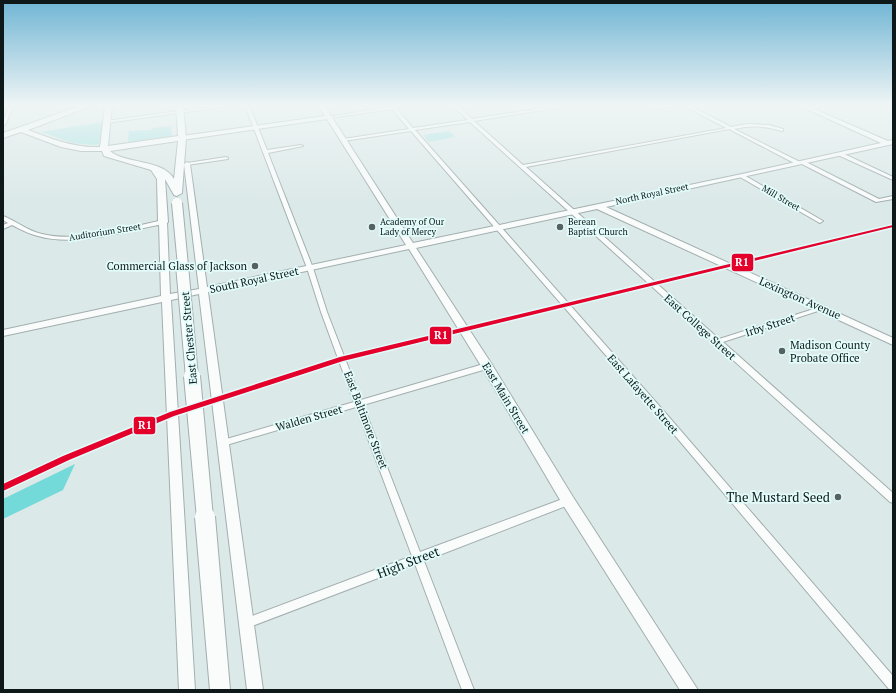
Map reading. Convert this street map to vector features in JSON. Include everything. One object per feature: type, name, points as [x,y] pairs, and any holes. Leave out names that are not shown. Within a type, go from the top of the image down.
[{"type":"highway","points":[[42,137],[66,146],[104,148],[182,141],[187,164]]},
{"type":"highway","points":[[105,137],[104,148],[107,154],[113,157],[153,167],[167,174],[177,198]]},
{"type":"highway","name":"East Chester Street","points":[[182,137],[177,198],[220,690]]},
{"type":"highway","points":[[153,167],[161,179],[163,222]]},
{"type":"street","points":[[182,141],[201,137]]},
{"type":"street","name":"East Baltimore Street","points":[[259,137],[310,268],[324,312],[468,690]]},
{"type":"street","name":"East Main Street","points":[[341,137],[487,366],[568,501],[690,690]]},
{"type":"street","points":[[343,140],[359,137]]},
{"type":"street","name":"East Lafayette Street","points":[[418,137],[664,417],[893,685]]},
{"type":"street","name":"East College Street","points":[[491,137],[893,499]]},
{"type":"street","points":[[523,166],[678,137]]},
{"type":"street","points":[[748,137],[878,201],[893,197]]},
{"type":"street","points":[[877,137],[891,143]]},
{"type":"street","name":"North Royal Street","points":[[411,246],[891,143]]},
{"type":"street","points":[[265,152],[301,146]]},
{"type":"street","points":[[840,154],[893,179]]},
{"type":"street","points":[[226,158],[187,164],[255,690]]},
{"type":"street","name":"Mill Street","points":[[742,176],[820,221]]},
{"type":"street","name":"Lexington Avenue","points":[[597,206],[822,308],[893,342]]},
{"type":"street","name":"Auditorium Street","points":[[3,218],[40,235],[60,238],[88,236],[163,222]]},
{"type":"street","points":[[163,222],[187,690]]},
{"type":"street","points":[[3,227],[12,223]]},
{"type":"street","name":"South Royal Street","points":[[3,333],[411,246]]},
{"type":"street","name":"Irby Street","points":[[717,342],[822,308]]},
{"type":"street","name":"Walden Street","points":[[223,443],[487,366]]},
{"type":"street","name":"High Street","points":[[247,623],[568,501]]},
{"type":"shaded area","points":[[57,137],[100,137],[99,144],[95,145],[73,143]]},
{"type":"shaded area","points":[[128,137],[162,137],[128,142]]},
{"type":"shaded area","points":[[425,137],[453,137],[429,142]]},
{"type":"shaded area","points":[[75,464],[63,490],[3,519],[3,499]]},
{"type":"transit line","name":"R1","points":[[3,488],[66,458],[172,414],[342,359],[893,226]]},
{"type":"place","name":"Academy of Our Lady of Mercy","points":[[372,227]]},
{"type":"place","name":"Berean Baptist Church","points":[[560,227]]},
{"type":"place","name":"Commercial Glass of Jackson","points":[[255,266]]},
{"type":"place","name":"Madison County Probate Office","points":[[782,351]]},
{"type":"place","name":"The Mustard Seed","points":[[838,497]]}]
